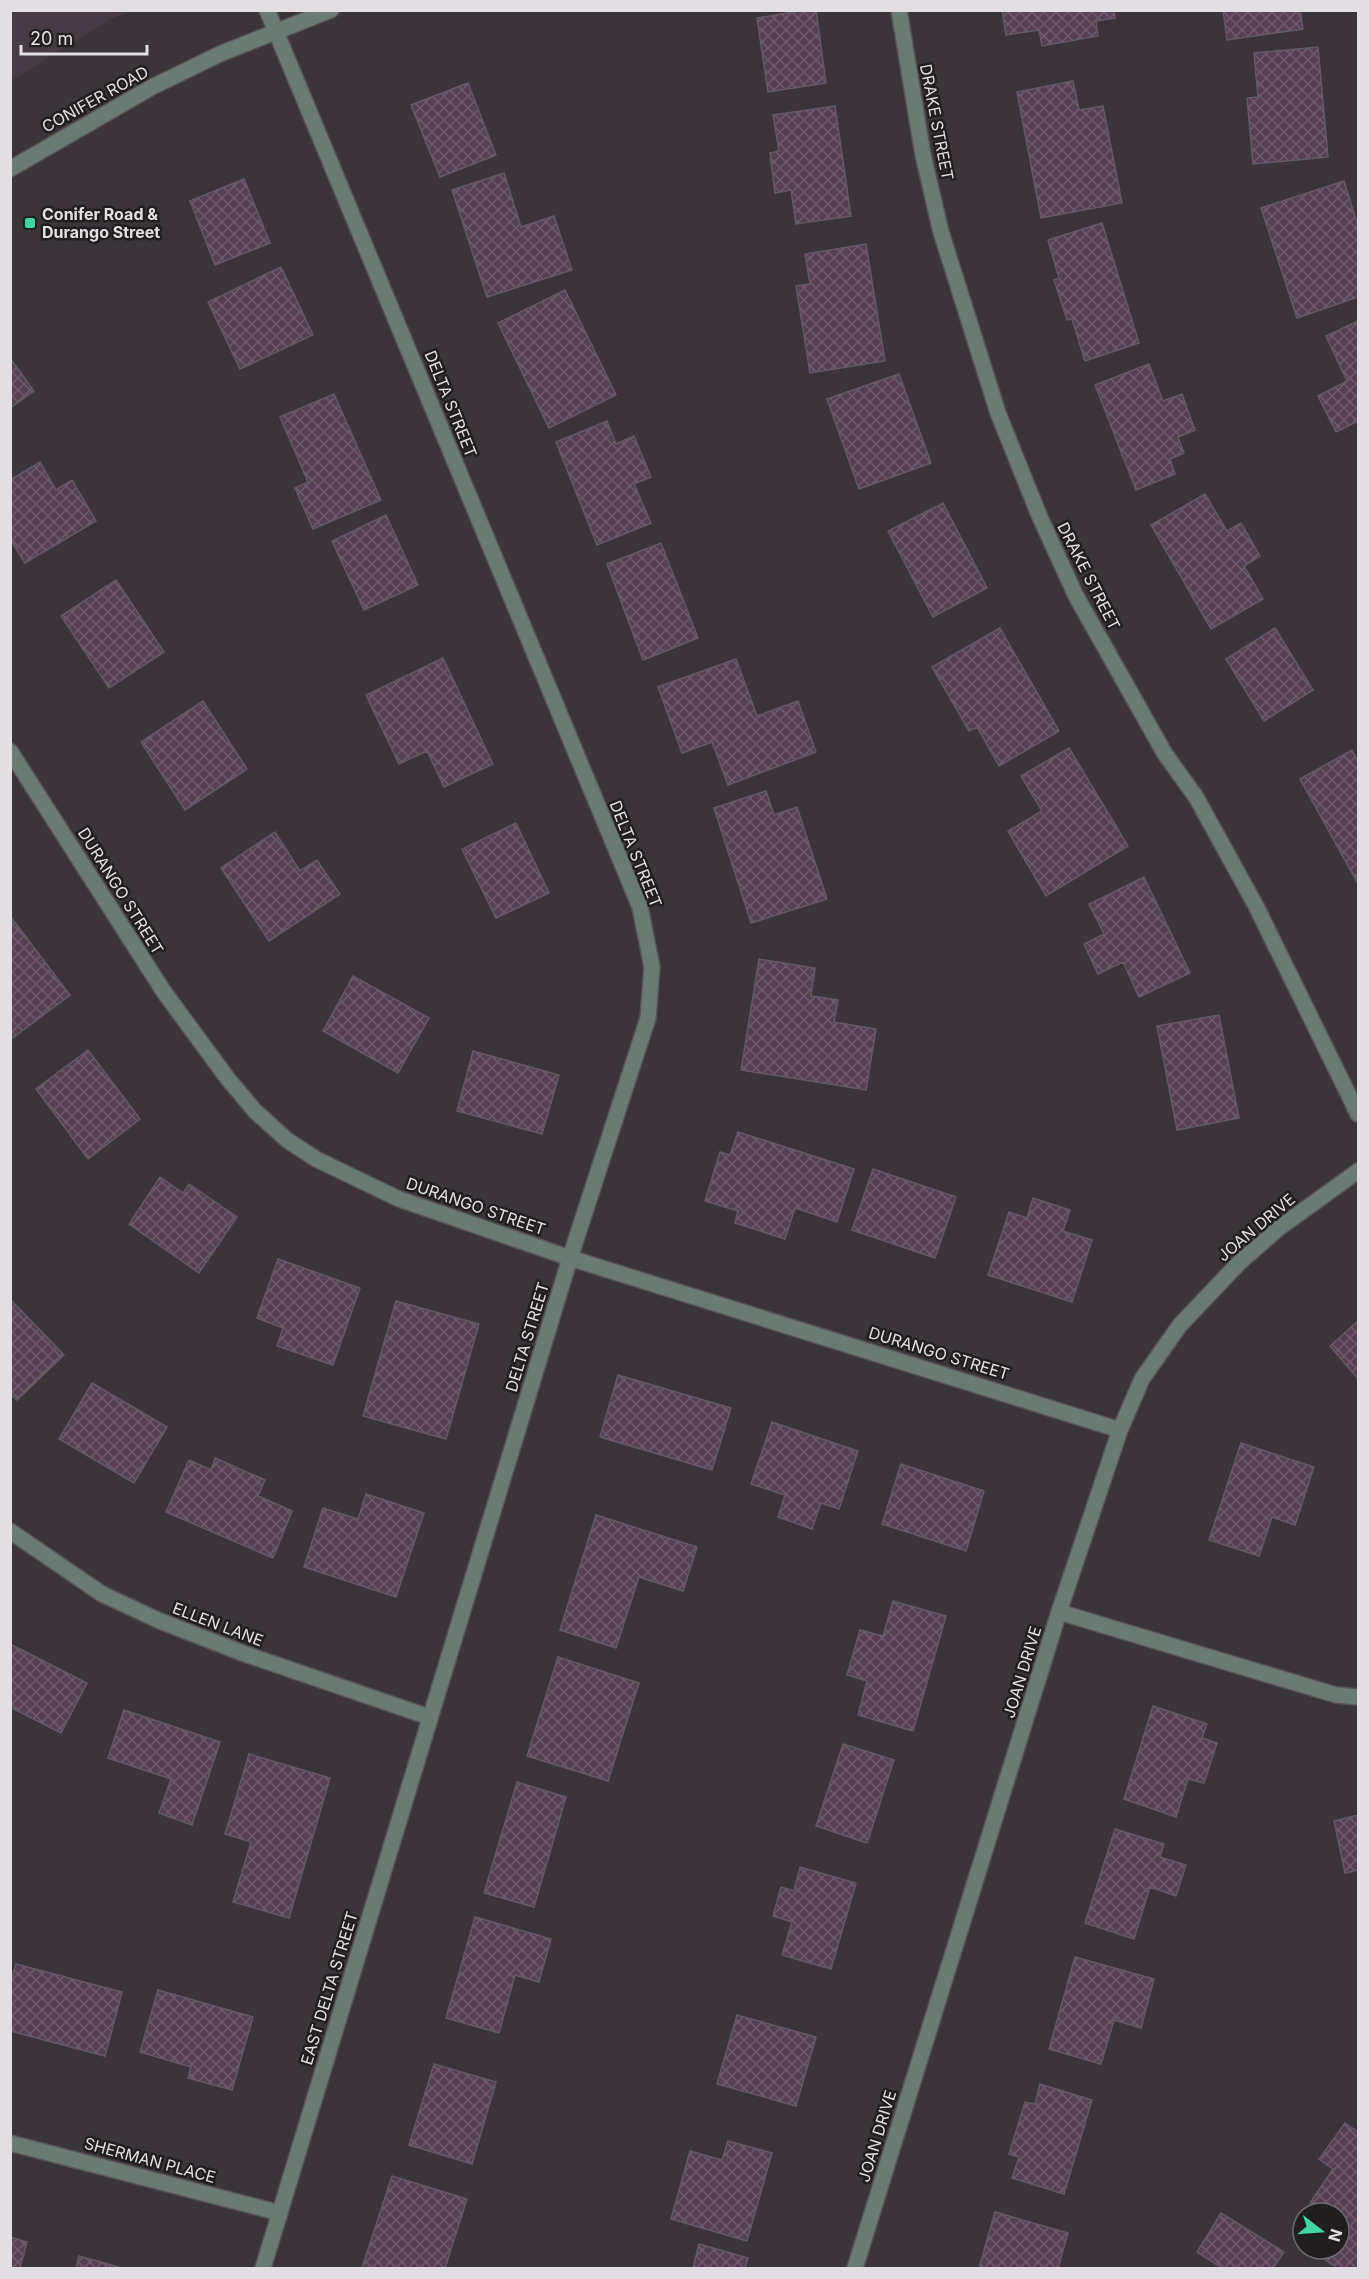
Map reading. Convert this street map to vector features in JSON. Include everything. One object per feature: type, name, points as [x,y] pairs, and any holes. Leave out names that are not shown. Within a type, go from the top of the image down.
[{"type":"street","name":"DELTA STREET","points":[[267,10],[636,896],[650,945],[652,968],[648,1018],[570,1258],[429,1717]]},
{"type":"street","name":"CONIFER ROAD","points":[[10,168],[152,87],[222,53],[331,10]]},
{"type":"street","name":"DRAKE STREET","points":[[898,10],[923,156],[941,232],[998,413],[1038,516],[1076,596],[1165,754],[1196,796],[1256,906],[1359,1113]]},
{"type":"street","name":"DURANGO STREET","points":[[10,751],[164,992],[228,1080],[255,1111],[288,1140],[316,1160],[399,1199],[570,1258],[1119,1430]]},
{"type":"street","name":"JOAN DRIVE","points":[[855,2268],[1059,1612],[1119,1430],[1142,1379],[1180,1324],[1240,1262],[1279,1228],[1359,1171]]},
{"type":"street","name":"ELLEN LANE","points":[[10,1531],[102,1594],[160,1621],[245,1654],[429,1717]]},
{"type":"street","points":[[1059,1612],[1336,1695],[1359,1697]]},
{"type":"street","name":"EAST DELTA STREET","points":[[263,2268],[429,1717]]},
{"type":"street","name":"SHERMAN PLACE","points":[[10,2143],[280,2213]]},
{"type":"shaded area","points":[[11,10],[132,11],[112,18],[11,81]]},
{"type":"building","points":[[816,10],[826,83],[768,92],[757,18]]},
{"type":"building","points":[[1002,10],[1114,10],[1115,18],[1096,21],[1098,36],[1042,46],[1039,30],[1006,35]]},
{"type":"building","points":[[1223,10],[1300,10],[1303,29],[1227,40]]},
{"type":"building","points":[[1318,47],[1328,157],[1253,164],[1247,98],[1258,97],[1254,53]]},
{"type":"building","points":[[1073,81],[1079,110],[1103,106],[1122,203],[1041,218],[1017,92]]},
{"type":"building","points":[[468,83],[496,155],[440,177],[411,105]]},
{"type":"building","points":[[835,106],[851,216],[796,224],[791,190],[775,193],[770,153],[779,151],[773,115]]},
{"type":"building","points":[[504,173],[521,227],[554,216],[572,270],[487,297],[452,190]]},
{"type":"building","points":[[244,179],[270,243],[215,265],[190,201]]},
{"type":"building","points":[[1344,181],[1358,226],[1358,297],[1297,318],[1261,208]]},
{"type":"building","points":[[1102,223],[1139,343],[1085,361],[1072,319],[1067,320],[1054,280],[1059,278],[1048,240]]},
{"type":"building","points":[[866,244],[885,361],[810,373],[796,286],[810,284],[805,254]]},
{"type":"building","points":[[281,267],[313,335],[240,369],[208,302]]},
{"type":"building","points":[[565,290],[616,395],[549,428],[498,323]]},
{"type":"building","points":[[1358,321],[1358,421],[1336,432],[1318,396],[1347,381],[1326,336]]},
{"type":"building","points":[[10,358],[34,391],[10,408]]},
{"type":"building","points":[[1149,364],[1163,401],[1182,394],[1195,430],[1178,437],[1184,453],[1170,459],[1175,474],[1136,490],[1095,385]]},
{"type":"building","points":[[899,374],[931,463],[859,489],[827,399]]},
{"type":"building","points":[[334,394],[381,500],[313,529],[295,488],[308,482],[280,417]]},
{"type":"building","points":[[607,421],[616,444],[634,436],[651,477],[634,484],[651,523],[597,545],[556,442]]},
{"type":"building","points":[[40,462],[56,490],[72,480],[96,521],[25,563],[10,539],[10,480]]},
{"type":"building","points":[[1205,494],[1227,531],[1241,523],[1260,556],[1244,566],[1263,599],[1211,629],[1151,525]]},
{"type":"building","points":[[943,503],[987,588],[933,617],[888,531]]},
{"type":"building","points":[[386,515],[418,585],[364,610],[332,541]]},
{"type":"building","points":[[661,543],[698,638],[643,660],[607,564]]},
{"type":"building","points":[[116,580],[164,652],[109,688],[61,616]]},
{"type":"building","points":[[1000,628],[1059,731],[999,766],[977,727],[969,731],[932,667]]},
{"type":"building","points":[[1275,628],[1313,690],[1264,721],[1226,659]]},
{"type":"building","points":[[443,658],[493,764],[444,787],[427,751],[399,764],[366,695]]},
{"type":"building","points":[[736,659],[757,716],[798,701],[816,752],[728,785],[712,742],[682,753],[658,687]]},
{"type":"building","points":[[203,701],[247,769],[185,810],[141,742]]},
{"type":"building","points":[[1069,748],[1128,846],[1046,896],[1008,831],[1042,811],[1021,776]]},
{"type":"building","points":[[1352,750],[1358,762],[1358,884],[1300,779]]},
{"type":"building","points":[[766,791],[774,815],[797,807],[827,899],[751,923],[714,808]]},
{"type":"building","points":[[516,823],[549,893],[496,918],[462,849]]},
{"type":"building","points":[[275,832],[300,871],[317,860],[340,894],[269,941],[221,868]]},
{"type":"building","points":[[1144,877],[1190,973],[1139,997],[1123,962],[1098,974],[1084,944],[1104,934],[1089,904]]},
{"type":"building","points":[[10,916],[70,995],[10,1040]]},
{"type":"building","points":[[759,959],[815,968],[811,996],[838,1000],[834,1022],[876,1029],[866,1090],[741,1070]]},
{"type":"building","points":[[353,976],[429,1018],[398,1073],[323,1031]]},
{"type":"building","points":[[1219,1015],[1239,1118],[1177,1130],[1157,1026]]},
{"type":"building","points":[[88,1050],[140,1119],[88,1159],[36,1089]]},
{"type":"building","points":[[473,1051],[559,1075],[542,1134],[457,1111]]},
{"type":"building","points":[[738,1132],[854,1169],[837,1222],[795,1208],[785,1239],[735,1223],[738,1211],[705,1201],[720,1152],[730,1155]]},
{"type":"building","points":[[873,1169],[956,1197],[935,1258],[852,1230]]},
{"type":"building","points":[[160,1177],[183,1193],[189,1184],[237,1217],[199,1273],[129,1224]]},
{"type":"building","points":[[1033,1198],[1070,1210],[1063,1231],[1092,1240],[1072,1302],[988,1275],[1009,1212],[1027,1218]]},
{"type":"building","points":[[278,1259],[360,1288],[333,1365],[277,1346],[283,1328],[257,1318]]},
{"type":"building","points":[[10,1299],[64,1355],[17,1400],[10,1394]]},
{"type":"building","points":[[396,1301],[479,1324],[446,1439],[363,1416]]},
{"type":"building","points":[[1358,1321],[1358,1379],[1330,1346]]},
{"type":"building","points":[[618,1375],[731,1408],[712,1470],[600,1437]]},
{"type":"building","points":[[92,1383],[167,1427],[134,1483],[59,1439]]},
{"type":"building","points":[[772,1422],[858,1451],[839,1509],[821,1503],[812,1529],[778,1517],[785,1495],[751,1484]]},
{"type":"building","points":[[1241,1443],[1314,1467],[1295,1525],[1272,1517],[1259,1556],[1209,1540]]},
{"type":"building","points":[[215,1458],[265,1480],[258,1496],[292,1511],[273,1558],[166,1512],[189,1460],[211,1470]]},
{"type":"building","points":[[901,1464],[984,1491],[966,1551],[882,1524]]},
{"type":"building","points":[[366,1494],[424,1513],[396,1597],[304,1567],[323,1508],[358,1519]]},
{"type":"building","points":[[596,1515],[697,1547],[683,1591],[639,1577],[616,1648],[560,1630]]},
{"type":"building","points":[[893,1601],[946,1616],[913,1731],[858,1715],[867,1681],[847,1675],[860,1630],[883,1636]]},
{"type":"building","points":[[10,1644],[87,1683],[61,1733],[10,1707]]},
{"type":"building","points":[[558,1657],[639,1683],[608,1781],[527,1756]]},
{"type":"building","points":[[1153,1706],[1207,1724],[1202,1738],[1217,1743],[1204,1783],[1188,1779],[1176,1817],[1124,1799]]},
{"type":"building","points":[[124,1710],[220,1742],[192,1825],[159,1813],[171,1779],[108,1758]]},
{"type":"building","points":[[843,1744],[894,1760],[867,1843],[816,1826]]},
{"type":"building","points":[[249,1754],[330,1778],[289,1918],[233,1902],[251,1842],[225,1834]]},
{"type":"building","points":[[517,1782],[566,1797],[534,1907],[484,1893]]},
{"type":"building","points":[[1358,1815],[1358,1870],[1345,1873],[1334,1821]]},
{"type":"building","points":[[1115,1829],[1164,1844],[1160,1857],[1186,1865],[1176,1896],[1150,1887],[1134,1939],[1085,1923]]},
{"type":"building","points":[[800,1867],[856,1883],[831,1969],[782,1955],[792,1922],[773,1916],[781,1887],[794,1891]]},
{"type":"building","points":[[475,1917],[551,1939],[539,1982],[515,1975],[499,2033],[446,2018]]},
{"type":"building","points":[[1075,1957],[1154,1979],[1141,2028],[1114,2020],[1101,2064],[1049,2049]]},
{"type":"building","points":[[16,1964],[122,1992],[105,2056],[10,2031],[10,1984]]},
{"type":"building","points":[[158,1990],[253,2017],[232,2090],[188,2078],[191,2067],[140,2052]]},
{"type":"building","points":[[737,2015],[816,2037],[796,2106],[717,2084]]},
{"type":"building","points":[[434,2064],[496,2082],[472,2164],[409,2145]]},
{"type":"building","points":[[1040,2084],[1092,2100],[1064,2194],[1012,2178],[1019,2157],[1009,2154],[1025,2102],[1035,2104]]},
{"type":"building","points":[[1345,2123],[1358,2132],[1358,2268],[1337,2268],[1327,2261],[1351,2261],[1351,2201],[1311,2201],[1333,2169],[1319,2159]]},
{"type":"building","points":[[728,2141],[772,2153],[747,2241],[671,2219],[690,2151],[722,2160]]},
{"type":"building","points":[[392,2176],[467,2199],[445,2268],[362,2268]]},
{"type":"building","points":[[995,2212],[1068,2233],[1058,2268],[979,2268]]},
{"type":"building","points":[[1221,2213],[1284,2252],[1273,2268],[1222,2268],[1197,2252]]},
{"type":"building","points":[[10,2237],[27,2242],[20,2268],[10,2268]]},
{"type":"building","points":[[699,2244],[748,2258],[745,2268],[693,2268]]},
{"type":"building","points":[[79,2256],[122,2268],[76,2268]]},
{"type":"place","name":"Conifer Road & Durango Street","points":[[30,223]]}]
